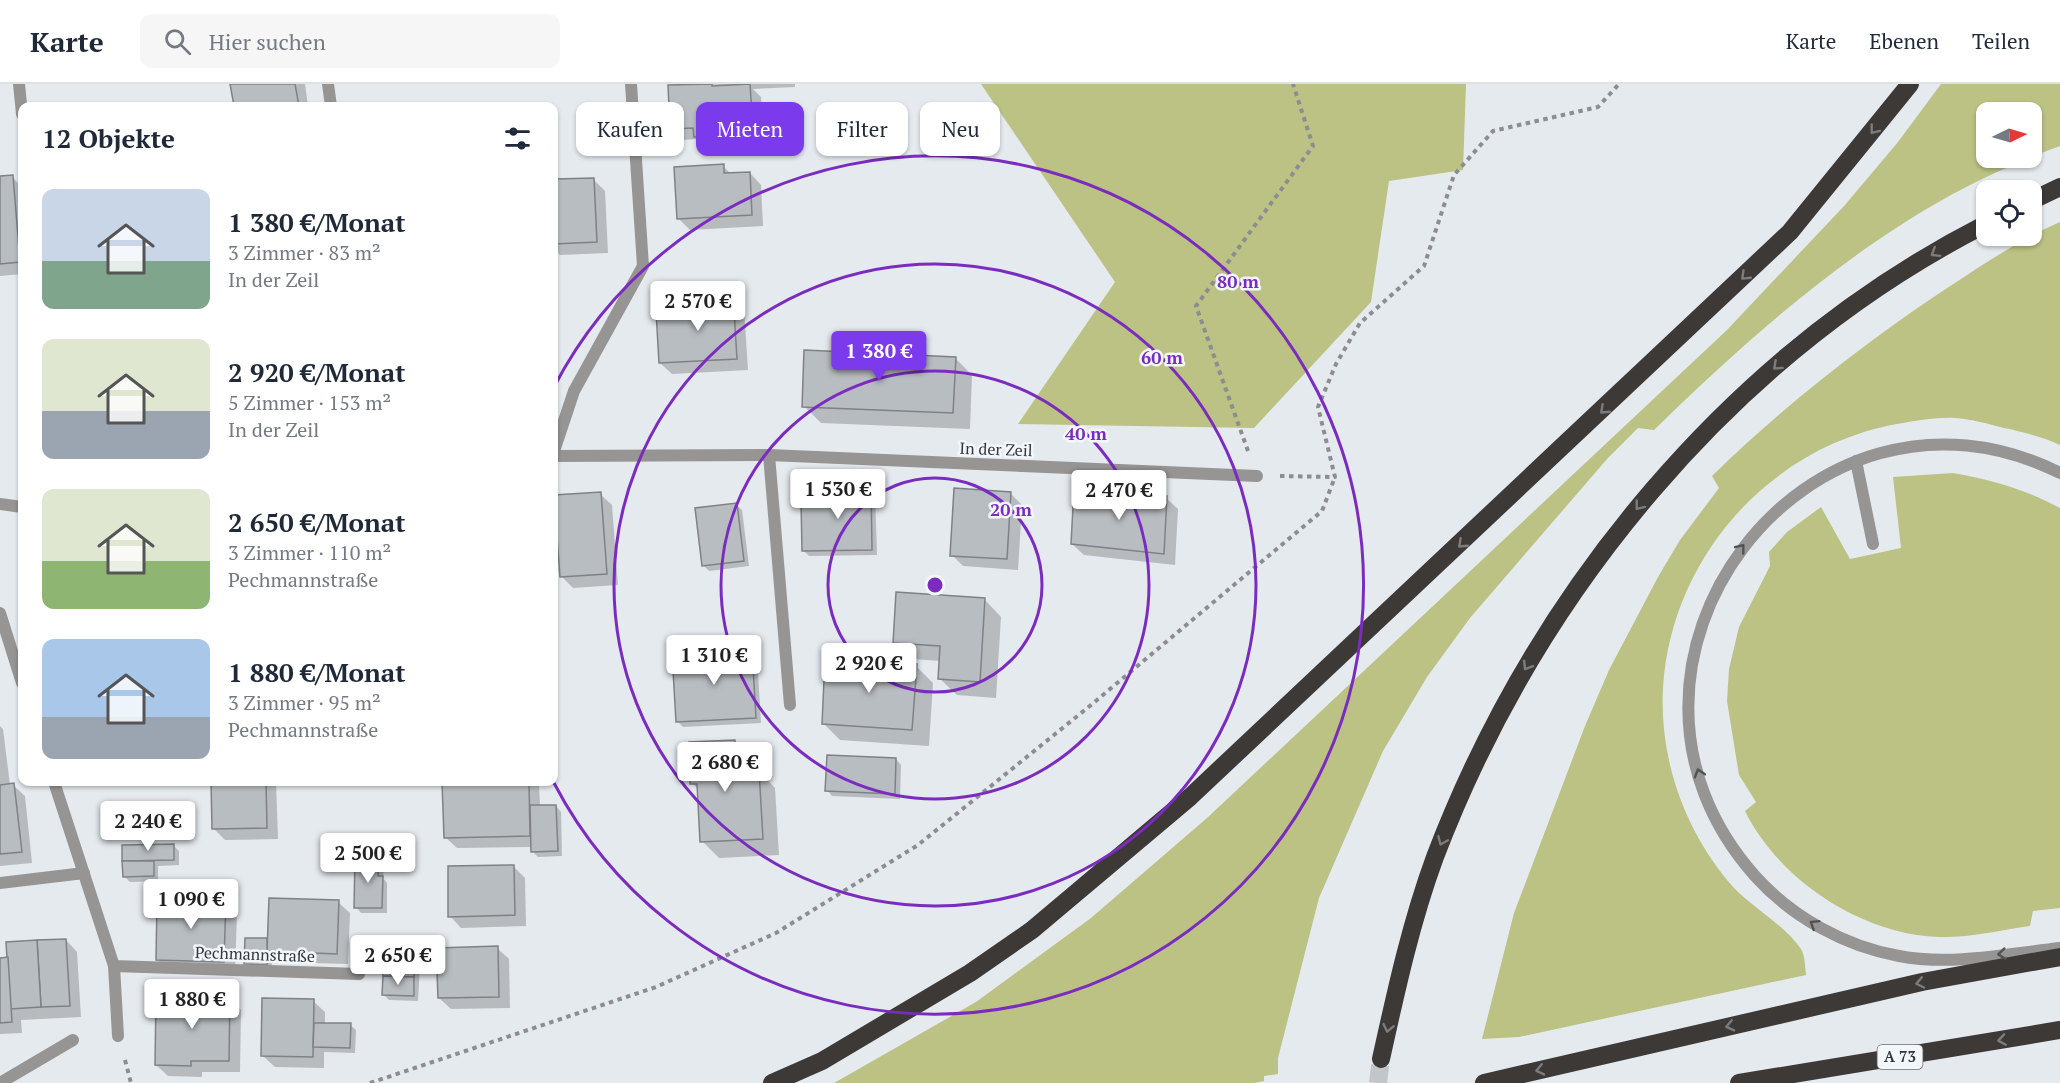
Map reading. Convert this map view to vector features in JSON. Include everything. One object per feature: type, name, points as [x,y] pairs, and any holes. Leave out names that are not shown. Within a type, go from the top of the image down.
[{"type":"highway","points":[[772,1083],[851,1045],[970,973],[1032,930],[1190,797],[1790,232],[1910,84]]},
{"type":"highway","points":[[2042,195],[2056,188]]},
{"type":"highway","points":[[1381,1059],[1404,957],[1435,858],[1475,763],[1523,670],[1580,583],[1643,501],[1713,425],[1790,355],[1872,292],[1976,230]]},
{"type":"highway","points":[[1484,1083],[1922,982],[2060,957]]},
{"type":"highway","name":"A 73","points":[[1739,1083],[2060,1030]]},
{"type":"street","points":[[19,84],[21,102]]},
{"type":"street","points":[[328,84],[330,102]]},
{"type":"street","points":[[558,439],[574,391],[643,266],[631,84]]},
{"type":"street","points":[[2060,473],[2007,453],[1969,446],[1912,448],[1856,461],[1806,488],[1762,522],[1738,550],[1719,582],[1704,616],[1696,643],[1689,688],[1689,726],[1696,762],[1707,798],[1743,862],[1768,890],[1797,913],[1828,932],[1863,947],[1898,956],[1935,961],[2060,948]]},
{"type":"street","name":"In der Zeil","points":[[558,456],[769,456],[1257,476]]},
{"type":"street","points":[[769,456],[790,705]]},
{"type":"street","points":[[1856,461],[1873,544]]},
{"type":"street","points":[[0,504],[18,506]]},
{"type":"street","points":[[0,613],[18,670]]},
{"type":"street","points":[[55,786],[114,966],[118,1036]]},
{"type":"street","points":[[0,883],[84,873]]},
{"type":"street","name":"Pechmannstraße","points":[[114,966],[359,974]]},
{"type":"street","points":[[0,1083],[73,1040]]},
{"type":"path","points":[[1293,84],[1313,146],[1196,306],[1257,476],[1335,477]]},
{"type":"path","points":[[370,1083],[656,987],[776,933],[918,845],[1091,705],[1322,511],[1335,477],[1318,407],[1336,364],[1360,323],[1424,266],[1454,175],[1493,131],[1598,107],[1619,84]]},
{"type":"green space","points":[[981,84],[1466,84],[1463,170],[1389,181],[1371,302],[1254,428],[1018,424],[1115,282],[1000,112],[1000,102],[993,102]]},
{"type":"green space","points":[[1941,84],[2060,84],[2060,146],[2042,153],[2042,102],[1976,102],[1976,168],[2008,168],[1981,180],[1976,180],[1976,183],[1928,208],[1878,240],[1783,312],[1654,430],[1638,428],[1607,459],[1470,618],[1427,677],[1383,751],[1319,898],[1278,1058],[1278,1074],[1264,1076],[1264,1081],[1254,1083],[834,1083],[976,1002],[1091,918],[1207,818],[1727,330],[1845,205],[1898,142]]},
{"type":"green space","points":[[2060,222],[2060,445],[2026,433],[1967,419],[1933,419],[1897,424],[1851,437],[1808,457],[1769,483],[1735,516],[1707,553],[1685,595],[1670,640],[1663,688],[1663,715],[1671,769],[1689,820],[1717,867],[1734,888],[1795,941],[1804,958],[1806,975],[1519,1037],[1482,1039],[1514,913],[1585,726],[1609,670],[1658,577],[1680,540],[1719,488],[1712,476],[1801,396],[1896,323],[2014,246],[2042,246],[2042,230]]},
{"type":"green space","points":[[1953,473],[2008,486],[2060,508],[2060,908],[2033,911],[2030,926],[1973,935],[1939,937],[1910,934],[1881,926],[1852,914],[1826,899],[1779,859],[1760,836],[1745,811],[1756,802],[1739,775],[1727,701],[1729,669],[1739,627],[1770,566],[1769,552],[1787,532],[1821,507],[1850,559],[1901,548],[1893,477]]},
{"type":"building","points":[[230,84],[295,84],[298,102],[233,102]]},
{"type":"building","points":[[750,84],[751,102],[696,102],[696,137],[694,137],[693,128],[684,128],[684,102],[669,102],[668,85]]},
{"type":"building","points":[[724,164],[724,173],[750,172],[752,215],[677,219],[674,167]]},
{"type":"building","points":[[13,175],[18,262],[0,264],[0,176]]},
{"type":"building","points":[[594,178],[597,242],[558,244],[558,179]]},
{"type":"building","points":[[733,294],[737,359],[659,363],[656,311],[697,308],[696,297]]},
{"type":"building","points":[[804,350],[956,357],[953,413],[802,407]]},
{"type":"building","points":[[871,485],[872,550],[802,551],[801,501],[822,501],[822,486]]},
{"type":"building","points":[[954,488],[1011,492],[1007,559],[950,556]]},
{"type":"building","points":[[1074,488],[1167,496],[1164,554],[1071,544]]},
{"type":"building","points":[[601,492],[607,574],[560,577],[558,495]]},
{"type":"building","points":[[737,503],[744,561],[702,566],[695,508]]},
{"type":"building","points":[[896,592],[985,598],[980,682],[938,679],[940,646],[893,643]]},
{"type":"building","points":[[752,649],[756,718],[676,722],[672,653]]},
{"type":"building","points":[[825,658],[917,664],[912,730],[822,724]]},
{"type":"building","points":[[735,740],[737,771],[759,770],[763,839],[700,842],[697,784],[690,784],[689,742]]},
{"type":"building","points":[[827,755],[896,758],[895,794],[825,791]]},
{"type":"building","points":[[14,783],[22,852],[0,854],[0,785]]},
{"type":"building","points":[[211,786],[266,786],[267,828],[212,829]]},
{"type":"building","points":[[442,786],[529,786],[530,836],[444,838]]},
{"type":"building","points":[[530,805],[556,805],[558,851],[531,852]]},
{"type":"building","points":[[174,844],[174,860],[122,861],[122,845]]},
{"type":"building","points":[[355,857],[379,858],[378,876],[383,876],[382,908],[354,908]]},
{"type":"building","points":[[122,861],[154,861],[154,876],[123,877]]},
{"type":"building","points":[[514,865],[515,915],[448,917],[448,866]]},
{"type":"building","points":[[269,898],[339,900],[337,954],[267,951]]},
{"type":"building","points":[[157,899],[226,900],[224,962],[156,960]]},
{"type":"building","points":[[245,938],[267,938],[267,965],[244,964]]},
{"type":"building","points":[[66,939],[70,1006],[41,1007],[37,940]]},
{"type":"building","points":[[37,940],[41,1007],[10,1009],[6,942]]},
{"type":"building","points":[[498,946],[499,997],[438,998],[436,948]]},
{"type":"building","points":[[384,956],[415,958],[414,977],[383,976]]},
{"type":"building","points":[[8,957],[12,1022],[0,1023],[0,958]]},
{"type":"building","points":[[383,976],[414,977],[414,996],[382,995]]},
{"type":"building","points":[[156,996],[230,997],[229,1061],[191,1061],[191,1066],[155,1065]]},
{"type":"building","points":[[262,998],[314,999],[313,1057],[261,1056]]},
{"type":"building","points":[[314,1023],[351,1023],[350,1048],[313,1047]]},
{"type":"tunnel","points":[[1378,1083],[1381,1059]]}]
